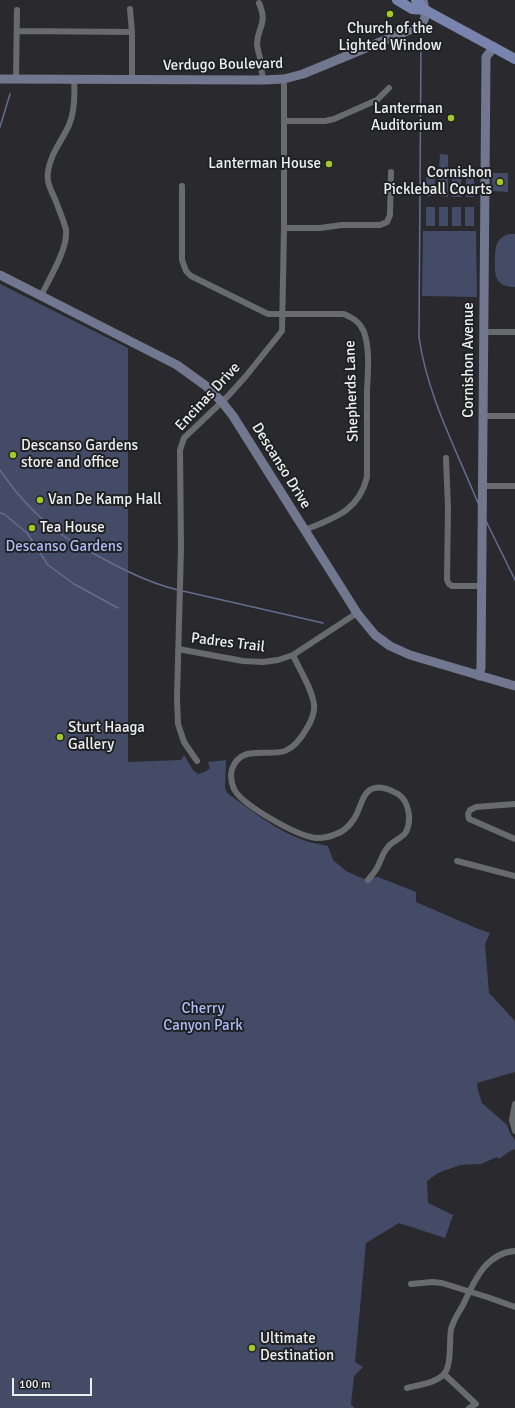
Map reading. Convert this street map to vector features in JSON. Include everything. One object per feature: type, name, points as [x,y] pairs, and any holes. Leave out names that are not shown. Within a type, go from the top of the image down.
[{"type":"main road","points":[[397,0],[412,8],[424,5]]},
{"type":"main road","points":[[416,0],[494,48],[515,59]]},
{"type":"street","points":[[259,3],[263,12],[263,19],[257,41],[257,48],[263,80]]},
{"type":"street","name":"Verdugo Boulevard","points":[[0,79],[284,79],[331,63],[419,26],[424,22],[426,16],[424,5]]},
{"type":"street","points":[[130,9],[132,32],[132,80]]},
{"type":"street","points":[[16,78],[17,10]]},
{"type":"street","points":[[17,31],[132,32]]},
{"type":"street","name":"Cornishon Avenue","points":[[479,676],[481,668],[482,586],[486,57],[494,48]]},
{"type":"street","points":[[41,296],[65,246],[66,236],[64,225],[49,185],[48,172],[49,164],[55,149],[69,124],[73,107],[74,79]]},
{"type":"street","name":"Encinas Drive","points":[[197,761],[184,742],[178,724],[177,698],[181,548],[180,450],[184,438],[222,402],[246,376],[281,333],[283,314],[284,79]]},
{"type":"street","points":[[285,121],[331,120],[377,100],[389,88]]},
{"type":"street","points":[[284,228],[320,228],[342,225],[380,225],[386,223],[390,219],[391,172]]},
{"type":"street","name":"Shepherds Lane","points":[[182,186],[182,256],[186,271],[191,276],[268,314],[344,314],[354,318],[364,333],[367,347],[367,477],[364,488],[355,503],[349,508],[337,516],[305,530]]},
{"type":"street","name":"Descanso Drive","points":[[0,275],[177,365],[193,376],[222,402],[233,416],[357,612],[375,635],[390,646],[410,655],[515,686]]},
{"type":"street","points":[[483,332],[515,332]]},
{"type":"street","points":[[483,416],[515,416]]},
{"type":"street","points":[[446,458],[448,507],[447,580],[452,586],[482,586]]},
{"type":"street","points":[[482,486],[515,486]]},
{"type":"street","name":"Padres Trail","points":[[178,649],[243,661],[263,662],[278,660],[293,655],[357,612]]},
{"type":"street","points":[[293,655],[313,698],[314,709],[310,724],[293,746],[286,750],[278,752],[254,752],[244,754],[238,758],[231,773],[231,782],[235,790],[242,798],[269,817],[289,829],[316,838],[338,834],[347,828],[354,820],[362,800],[368,792],[374,788],[383,787],[392,790],[401,796],[406,803],[409,812],[409,823],[406,833],[387,848],[378,868],[368,880]]},
{"type":"street","points":[[515,804],[476,807],[470,810],[468,814],[469,819],[515,839]]},
{"type":"street","points":[[457,861],[515,876]]},
{"type":"street","points":[[515,1104],[512,1120],[515,1132]]},
{"type":"street","points":[[407,1388],[434,1381],[444,1374],[449,1354],[452,1328],[479,1273],[486,1264],[501,1254],[515,1251]]},
{"type":"street","points":[[411,1284],[432,1282],[455,1287],[515,1307]]},
{"type":"street","points":[[444,1374],[476,1404],[469,1408]]},
{"type":"green space","points":[[440,154],[448,155],[448,172],[439,171]]},
{"type":"green space","name":"Cornishon Pickleball Courts","points":[[492,173],[508,173],[508,192],[492,191]]},
{"type":"green space","points":[[426,177],[435,178],[435,196],[426,196]]},
{"type":"green space","points":[[439,178],[448,178],[448,197],[439,196]]},
{"type":"green space","points":[[452,178],[461,178],[461,197],[452,197]]},
{"type":"green space","points":[[466,178],[474,178],[474,197],[466,197]]},
{"type":"green space","points":[[426,207],[435,207],[435,226],[426,226]]},
{"type":"green space","points":[[439,207],[448,207],[448,226],[439,226]]},
{"type":"green space","points":[[452,207],[461,207],[461,226],[452,226]]},
{"type":"green space","points":[[465,207],[474,207],[474,226],[465,226]]},
{"type":"green space","points":[[423,231],[476,231],[477,297],[422,296]]},
{"type":"green space","points":[[509,234],[515,234],[515,287],[509,287],[500,283],[495,272],[495,253],[498,241]]},
{"type":"green space","name":"Cherry Canyon Park","points":[[0,284],[128,348],[128,762],[181,760],[184,755],[193,770],[198,774],[210,769],[208,762],[226,760],[225,788],[227,793],[264,819],[293,836],[306,841],[328,846],[333,860],[346,871],[364,879],[378,877],[416,892],[416,902],[490,933],[485,944],[489,993],[515,1021],[515,1072],[477,1083],[482,1103],[507,1125],[515,1140],[515,1149],[499,1159],[497,1157],[481,1164],[460,1165],[438,1173],[427,1181],[428,1203],[453,1215],[445,1238],[399,1223],[366,1243],[355,1362],[363,1367],[354,1376],[351,1404],[354,1408],[0,1408]]},
{"type":"waterway","points":[[421,43],[419,337],[428,380],[435,401],[478,503]]},
{"type":"waterway","points":[[0,127],[10,94]]},
{"type":"waterway","points":[[0,470],[14,490],[31,508],[68,539],[135,575],[179,590]]},
{"type":"waterway","points":[[0,513],[4,514],[27,533],[48,565],[74,584],[118,608]]},
{"type":"waterway","points":[[486,521],[515,580]]},
{"type":"waterway","points":[[183,591],[323,623]]},
{"type":"place","name":"Church of the Lighted Window","points":[[390,14]]},
{"type":"place","name":"Lanterman Auditorium","points":[[451,118]]},
{"type":"place","name":"Lanterman House","points":[[329,164]]},
{"type":"place","name":"Cornishon Pickleball Courts","points":[[500,182]]},
{"type":"place","name":"Descanso Gardens store and office","points":[[13,455]]},
{"type":"place","name":"Van De Kamp Hall","points":[[40,500]]},
{"type":"place","name":"Tea House","points":[[32,528]]},
{"type":"place","name":"Sturt Haaga Gallery","points":[[60,737]]},
{"type":"place","name":"Ultimate Destination","points":[[252,1348]]},
{"type":"park label","name":"Descanso Gardens","points":[[64,547]]}]
